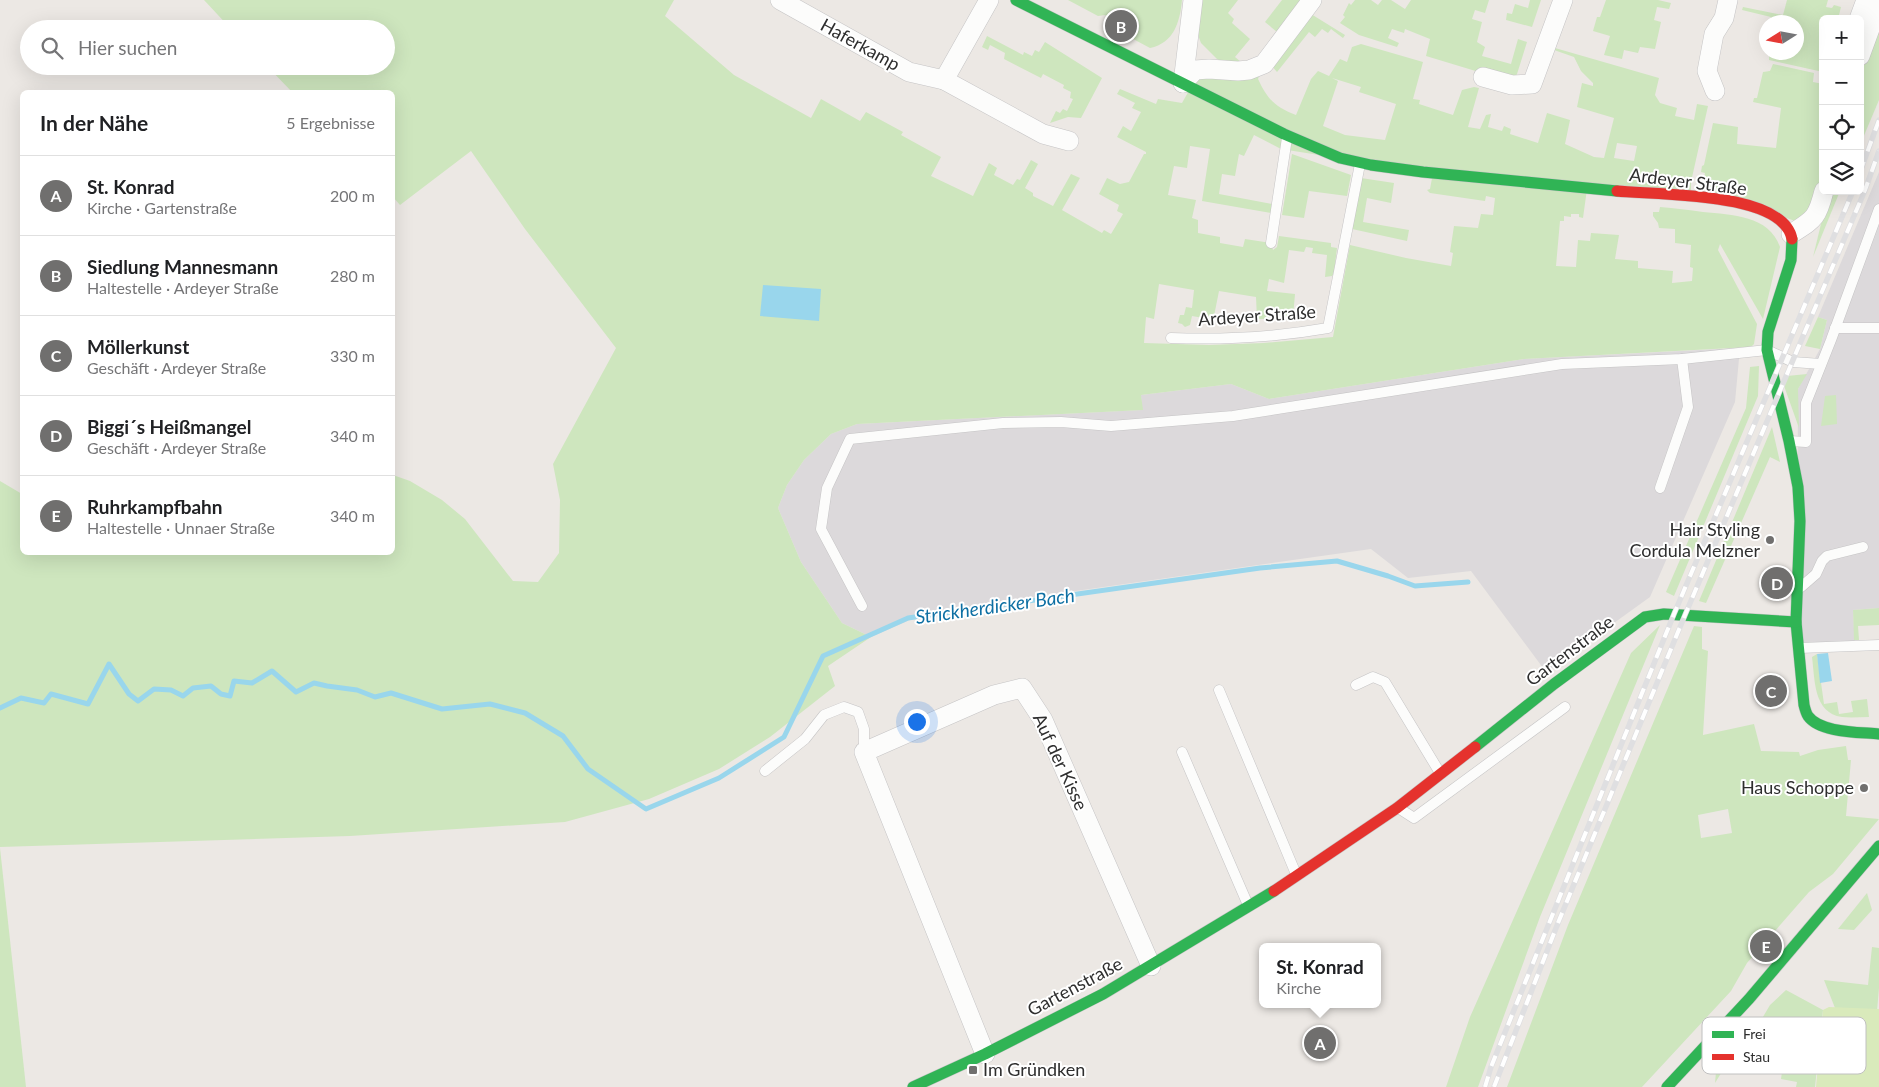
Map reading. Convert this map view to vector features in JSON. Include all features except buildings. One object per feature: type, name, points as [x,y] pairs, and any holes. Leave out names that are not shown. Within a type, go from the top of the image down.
[{"type":"main road","name":"Ardeyer Straße","points":[[1016,0],[1104,46],[1323,152],[1360,163],[1545,185],[1729,202],[1750,206],[1774,214],[1785,224],[1791,234]]},
{"type":"main road","points":[[1791,234],[1791,260],[1768,332],[1767,350],[1798,487],[1800,521],[1796,622],[1804,705],[1808,716],[1816,723],[1829,728],[1879,734]]},
{"type":"main road","name":"Gartenstraße","points":[[913,1087],[985,1054],[1103,994],[1248,906],[1397,808],[1554,684],[1645,618],[1664,614],[1796,622]]},
{"type":"main road","points":[[1734,1017],[1879,846]]},
{"type":"main road","points":[[1667,1087],[1682,1078],[1702,1055]]},
{"type":"street","name":"Haferkamp","points":[[780,0],[909,72],[944,80],[1043,134],[1069,141]]},
{"type":"street","points":[[944,80],[989,0]]},
{"type":"street","points":[[1183,83],[1193,0]]},
{"type":"street","points":[[1183,83],[1195,70],[1238,71],[1249,70],[1264,64],[1312,0]]},
{"type":"street","points":[[1483,77],[1512,85],[1532,84],[1562,0]]},
{"type":"street","points":[[1715,92],[1707,71],[1714,34],[1724,18],[1728,0]]},
{"type":"street","points":[[1861,15],[1866,0]]},
{"type":"street","points":[[1864,45],[1879,4]]},
{"type":"street","points":[[1791,234],[1812,221],[1819,210],[1823,195]]},
{"type":"street","name":"Auf der Kisse","points":[[864,752],[994,695],[1022,688],[1043,720],[1150,966]]},
{"type":"street","points":[[864,752],[985,1054]]},
{"type":"lane","points":[[1271,243],[1288,135]]},
{"type":"lane","name":"Ardeyer Straße","points":[[1171,338],[1196,339],[1298,334],[1328,328],[1360,163]]},
{"type":"lane","points":[[1789,441],[1806,442],[1806,403],[1879,209]]},
{"type":"lane","points":[[1835,328],[1879,328]]},
{"type":"lane","points":[[862,606],[821,529],[827,488],[850,439],[1003,423],[1061,422],[1111,426],[1179,422],[1234,416],[1562,364],[1682,359],[1767,350],[1793,362],[1821,364]]},
{"type":"lane","points":[[1660,488],[1688,407],[1682,359]]},
{"type":"lane","points":[[1798,589],[1816,574],[1822,561],[1827,556],[1863,547]]},
{"type":"lane","points":[[1797,648],[1879,645]]},
{"type":"lane","points":[[1356,685],[1373,677],[1385,682],[1440,774]]},
{"type":"lane","points":[[1220,690],[1296,875]]},
{"type":"lane","points":[[765,771],[805,739],[824,715],[844,707],[858,712],[864,729],[864,752]]},
{"type":"lane","points":[[1397,808],[1414,818],[1565,707]]},
{"type":"lane","points":[[1182,752],[1248,906]]},
{"type":"shaded area","points":[[1879,172],[1879,608],[1853,610],[1855,645],[1797,648],[1798,389],[1820,349],[1827,320],[1818,317]]},
{"type":"shaded area","points":[[1740,348],[1735,402],[1650,597],[1546,672],[1471,571],[1408,578],[1371,549],[928,612],[871,637],[842,623],[801,562],[778,508],[787,485],[804,460],[831,434],[857,424],[1142,410],[1141,395],[1231,384],[1269,399],[1524,359]]},
{"type":"green space","points":[[204,0],[674,0],[665,16],[734,75],[811,118],[821,99],[860,121],[866,112],[903,132],[901,135],[941,157],[931,176],[973,196],[989,163],[997,168],[994,175],[1013,185],[1017,179],[1020,180],[1031,160],[1038,164],[1025,188],[1033,193],[1033,196],[1053,206],[1071,174],[1080,178],[1062,210],[1102,233],[1104,230],[1111,234],[1123,214],[1117,211],[1119,205],[1099,194],[1107,178],[1120,184],[1129,182],[1144,154],[1146,154],[1146,152],[1117,137],[1123,126],[1131,131],[1141,112],[1132,108],[1135,103],[1117,94],[1120,89],[1156,104],[1158,99],[1182,103],[1191,87],[1183,83],[1264,64],[1258,79],[1265,92],[1277,106],[1296,115],[1311,79],[1318,71],[1329,76],[1340,59],[1347,62],[1352,47],[1361,44],[1423,62],[1413,99],[1420,100],[1419,104],[1453,115],[1462,90],[1474,87],[1479,88],[1468,127],[1480,129],[1486,115],[1491,114],[1488,127],[1502,131],[1504,126],[1511,129],[1510,134],[1538,143],[1547,113],[1570,120],[1565,144],[1594,157],[1604,158],[1614,118],[1577,107],[1582,83],[1593,86],[1593,83],[1581,71],[1574,57],[1554,50],[1555,48],[1659,78],[1655,95],[1660,103],[1677,108],[1675,116],[1694,120],[1697,104],[1708,106],[1691,182],[1691,197],[1587,189],[1583,218],[1579,217],[1579,214],[1571,214],[1571,217],[1564,216],[1564,221],[1560,221],[1556,266],[1576,267],[1578,240],[1590,241],[1591,233],[1619,235],[1615,259],[1638,261],[1638,268],[1673,271],[1672,283],[1692,281],[1693,268],[1690,267],[1691,245],[1675,243],[1675,229],[1659,228],[1653,212],[1659,212],[1660,207],[1726,214],[1748,219],[1767,228],[1775,236],[1780,247],[1763,319],[1720,244],[1718,250],[1757,324],[1754,344],[1751,347],[1524,359],[1269,399],[1231,384],[1141,395],[1143,410],[857,424],[831,434],[804,460],[787,485],[778,508],[801,562],[842,623],[871,637],[828,666],[835,686],[770,737],[719,769],[649,799],[565,822],[350,836],[0,847],[0,481],[20,493],[20,555],[395,555],[395,476],[410,481],[442,500],[465,519],[513,581],[538,582],[559,553],[560,500],[553,464],[616,348],[525,229],[471,151],[400,205],[395,199],[395,90],[290,90],[276,75],[395,75],[395,20],[223,20]],"holes":[[[1332,78],[1361,87],[1359,92],[1396,104],[1385,140],[1345,135],[1323,126],[1338,81]],[[1254,135],[1281,149],[1433,173],[1430,189],[1427,190],[1430,193],[1485,201],[1486,196],[1495,198],[1493,215],[1481,214],[1478,228],[1454,226],[1450,252],[1453,253],[1451,266],[1350,245],[1333,337],[1264,343],[1209,345],[1144,343],[1146,317],[1154,319],[1159,284],[1194,290],[1192,308],[1186,307],[1184,315],[1180,315],[1178,323],[1185,327],[1190,325],[1192,316],[1209,319],[1214,316],[1219,291],[1256,297],[1257,319],[1269,319],[1270,315],[1293,317],[1295,294],[1267,291],[1269,279],[1284,283],[1289,250],[1304,252],[1306,247],[1313,248],[1312,253],[1327,255],[1325,277],[1332,276],[1334,273],[1337,248],[1331,247],[1331,243],[1279,236],[1277,247],[1273,250],[1271,243],[1245,239],[1243,247],[1220,243],[1220,237],[1198,233],[1198,220],[1192,218],[1196,200],[1168,195],[1174,166],[1187,168],[1190,146],[1210,149],[1202,201],[1271,213],[1272,204],[1219,194],[1222,174],[1235,176],[1239,154],[1244,156]],[[1617,143],[1637,146],[1634,161],[1614,158]]]},
{"type":"green space","points":[[1068,0],[1182,0],[1180,16],[1170,36],[1165,41],[1150,48],[1107,25],[1108,17],[1105,15],[1098,16]]},
{"type":"green space","points":[[1200,0],[1238,0],[1228,13],[1234,19],[1232,23],[1250,39],[1235,57],[1241,62],[1225,63],[1217,59],[1201,43],[1198,35]]},
{"type":"green space","points":[[1282,0],[1301,0],[1277,32],[1265,22]]},
{"type":"green space","points":[[1355,0],[1371,0],[1378,5],[1382,0],[1391,0],[1405,9],[1411,0],[1489,0],[1485,13],[1475,10],[1472,19],[1482,22],[1477,42],[1485,47],[1482,56],[1511,64],[1518,39],[1527,42],[1517,74],[1515,77],[1502,79],[1426,56],[1430,39],[1405,29],[1404,33],[1392,29],[1388,38],[1399,43],[1397,47],[1359,35],[1340,23],[1345,17],[1343,15],[1349,3],[1351,5]]},
{"type":"green space","points":[[1530,0],[1541,0],[1532,27],[1506,20],[1507,13],[1512,14],[1515,4],[1528,8]]},
{"type":"green space","points":[[1606,0],[1658,0],[1671,3],[1669,9],[1657,7],[1654,20],[1661,22],[1655,49],[1640,47],[1638,53],[1624,50],[1622,59],[1604,55],[1610,36],[1593,31],[1597,17],[1600,17]]},
{"type":"green space","points":[[1787,0],[1828,0],[1826,7],[1832,8],[1834,5],[1841,7],[1839,15],[1819,15],[1819,71],[1769,60],[1804,60],[1804,15],[1783,15]]},
{"type":"green space","points":[[1743,7],[1783,15],[1763,15],[1742,10]]},
{"type":"green space","points":[[1311,14],[1345,35],[1343,38],[1331,29],[1328,33],[1322,29],[1315,37],[1309,32],[1277,72],[1271,65]]},
{"type":"green space","points":[[1879,23],[1879,100],[1864,136],[1864,105],[1864,64]]},
{"type":"green space","points":[[987,36],[1023,55],[1024,52],[1032,56],[1035,50],[1039,52],[1045,42],[1102,78],[1081,118],[1068,117],[1050,123],[1056,111],[1060,113],[1063,109],[1067,111],[1073,99],[1070,98],[1071,92],[1063,88],[1064,85],[1043,74],[1041,78],[1004,59],[1005,53],[990,45],[988,50],[982,47]]},
{"type":"green space","points":[[1773,64],[1814,73],[1813,82],[1819,83],[1819,191],[1812,211],[1798,222],[1702,188],[1705,173],[1701,172],[1702,166],[1704,165],[1713,123],[1738,127],[1737,144],[1776,148],[1781,108],[1753,102],[1754,98],[1757,98],[1763,72],[1770,71]]},
{"type":"green space","points":[[1292,154],[1351,175],[1347,196],[1309,191],[1304,218],[1282,215]]},
{"type":"green space","points":[[1361,178],[1394,183],[1391,203],[1367,198],[1363,222],[1409,230],[1407,241],[1352,229]]},
{"type":"green space","points":[[1828,195],[1838,195],[1813,257]]},
{"type":"green space","points":[[1818,317],[1827,320],[1820,349],[1805,346]]},
{"type":"green space","points":[[1759,366],[1758,396],[1674,596],[1666,592],[1746,408],[1750,367]]},
{"type":"green space","points":[[1807,374],[1798,389],[1799,428],[1783,383],[1787,376]]},
{"type":"green space","points":[[1836,395],[1837,424],[1821,426],[1825,396]]},
{"type":"green space","points":[[1772,427],[1780,462],[1770,457],[1706,603],[1699,601]]},
{"type":"green space","points":[[1879,608],[1879,625],[1858,626],[1859,640],[1854,640],[1853,610]]},
{"type":"green space","points":[[1660,625],[1540,917],[1478,1087],[1446,1087],[1470,1017],[1631,653]]},
{"type":"green space","points":[[1694,626],[1702,627],[1702,649],[1708,651],[1703,735],[1754,724],[1761,751],[1799,752],[1800,756],[1818,750],[1846,746],[1848,760],[1851,760],[1846,816],[1879,819],[1833,874],[1809,892],[1747,963],[1731,991],[1707,1017],[1702,1017],[1702,1022],[1642,1087],[1507,1087],[1568,925]],"holes":[[[1728,809],[1732,833],[1701,838],[1698,815]]]},
{"type":"green space","points":[[1817,654],[1824,704],[1837,702],[1839,714],[1853,712],[1851,701],[1867,699],[1869,717],[1842,717],[1826,709],[1817,694],[1815,685],[1812,657]]},
{"type":"green space","points":[[0,848],[26,1087],[0,1087]]},
{"type":"green space","points":[[1867,893],[1872,910],[1854,930],[1838,929]]},
{"type":"green space","points":[[1872,947],[1879,948],[1877,1011],[1835,1008],[1824,980],[1868,985]]},
{"type":"green space","points":[[1786,990],[1823,1010],[1822,1017],[1763,1017],[1770,1005]]},
{"type":"green space","points":[[1829,1007],[1879,1009],[1879,1087],[1816,1087],[1817,1074],[1866,1074],[1866,1017],[1822,1017],[1823,1010]]},
{"type":"green space","points":[[1716,1074],[1721,1074],[1715,1083]]},
{"type":"green space","points":[[1782,1074],[1816,1074],[1815,1087],[1796,1087],[1797,1082],[1781,1079]]},
{"type":"water","points":[[763,285],[821,289],[819,321],[760,316]]},
{"type":"water","points":[[1828,653],[1832,681],[1820,683],[1817,654]]},
{"type":"waterway","name":"Strickherdicker Bach","points":[[0,708],[21,698],[44,703],[51,694],[88,704],[109,664],[129,694],[138,701],[154,689],[171,690],[183,696],[193,688],[211,686],[221,694],[230,696],[234,681],[252,683],[272,671],[296,692],[314,683],[357,690],[375,697],[391,693],[442,709],[490,704],[525,713],[563,736],[588,769],[646,809],[719,778],[784,737],[823,656],[908,618],[1260,568],[1337,561],[1415,586],[1468,582]]},
{"type":"railway","points":[[1864,161],[1879,120]]},
{"type":"railway","points":[[1494,1087],[1558,923],[1685,615],[1865,190],[1879,151]]},
{"type":"railway","points":[[1485,1087],[1491,1067],[1674,614],[1851,195]]},
{"type":"traffic: fast","points":[[1016,0],[1284,134],[1340,158],[1371,165],[1423,172],[1617,191]]},
{"type":"traffic: fast","points":[[1792,239],[1791,260],[1768,332],[1767,350],[1798,487],[1800,521],[1796,622],[1804,705],[1808,716],[1821,726],[1841,731],[1879,734]]},
{"type":"traffic: fast","points":[[1475,747],[1554,684],[1645,617],[1664,614],[1796,622]]},
{"type":"traffic: fast","points":[[1732,1017],[1879,846]]},
{"type":"traffic: fast","points":[[913,1087],[985,1054],[1103,994],[1274,891]]},
{"type":"traffic: fast","points":[[1667,1087],[1702,1049]]},
{"type":"traffic: jam","points":[[1617,191],[1687,195],[1743,204],[1766,212],[1783,223],[1792,239]]},
{"type":"traffic: jam","points":[[1274,891],[1397,808],[1475,747]]},
{"type":"place","name":"Siedlung Mannesmann","points":[[1121,26]]},
{"type":"place","name":"Hair Styling Cordula Melzner","points":[[1770,540]]},
{"type":"place","name":"Biggi´s Heißmangel","points":[[1777,583]]},
{"type":"place","name":"Möllerkunst","points":[[1771,691]]},
{"type":"place","name":"Haus Schoppe","points":[[1864,788]]},
{"type":"place","name":"Ruhrkampfbahn","points":[[1766,946]]},
{"type":"place","name":"St. Konrad","points":[[1320,1043]]},
{"type":"place","name":"Im Gründken","points":[[973,1070]]}]
